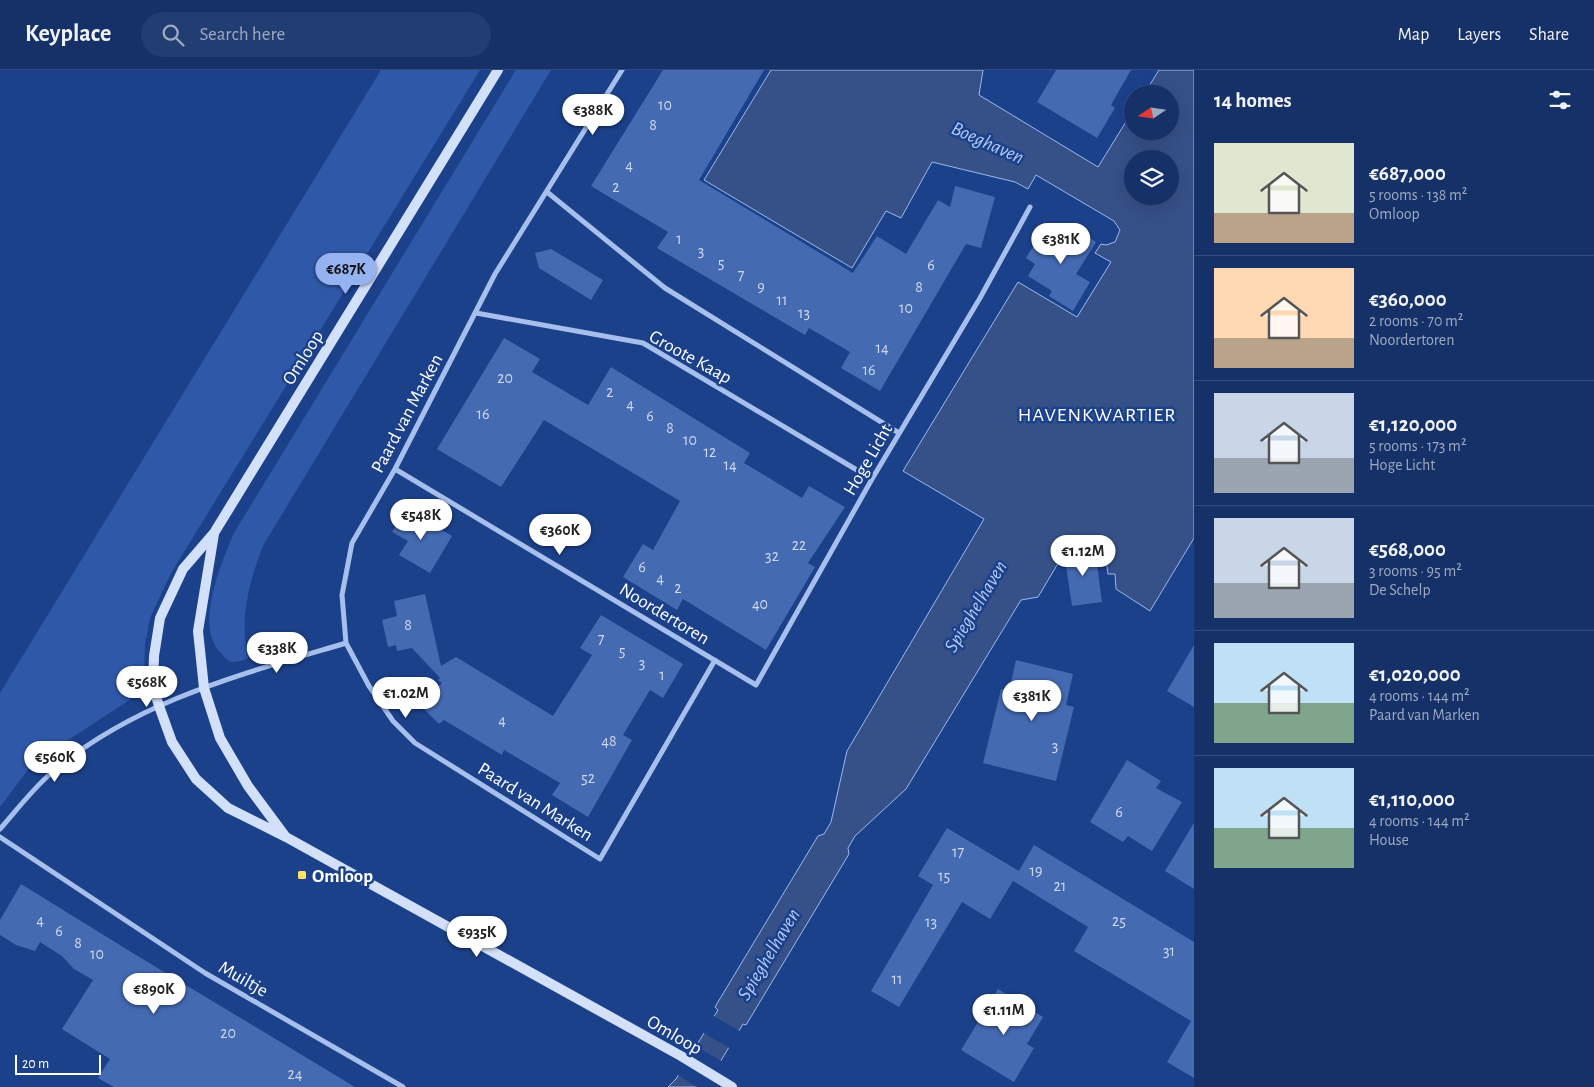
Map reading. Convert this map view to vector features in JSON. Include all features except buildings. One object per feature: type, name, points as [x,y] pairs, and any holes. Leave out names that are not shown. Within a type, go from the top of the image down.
[{"type":"main road","name":"Omloop","points":[[498,70],[214,534],[183,569],[160,618],[153,687],[172,742],[196,779],[228,808],[286,837],[681,1056],[732,1087]]},
{"type":"main road","name":"Omloop","points":[[214,534],[198,631],[204,688],[220,738],[248,786],[286,837]]},
{"type":"street","name":"Paard van Marken","points":[[622,70],[495,274],[394,469],[352,543],[342,595],[346,643],[369,686],[393,720],[415,743],[600,859],[715,660]]},
{"type":"street","points":[[547,192],[665,288],[899,433]]},
{"type":"street","name":"Hoge Licht","points":[[715,660],[756,685],[872,479],[980,298],[1030,207]]},
{"type":"street","name":"Groote Kaap","points":[[476,313],[643,343],[872,479]]},
{"type":"street","name":"Noordertoren","points":[[394,469],[715,660]]},
{"type":"street","points":[[0,829],[47,776],[114,728],[159,706],[204,688],[346,643]]},
{"type":"street","name":"Muiltje","points":[[0,837],[205,973],[403,1087]]},
{"type":"shaded area","points":[[381,70],[480,70],[171,573],[150,618],[145,644],[144,677],[140,689],[128,701],[33,763],[0,807],[0,693]]},
{"type":"shaded area","points":[[516,70],[551,70],[264,544],[247,600],[245,644],[248,658],[237,662],[229,661],[213,642],[210,628],[210,612],[217,577],[234,533]]},
{"type":"water","points":[[771,70],[983,70],[979,95],[1098,167],[1124,125],[1124,140],[1179,140],[1179,85],[1150,85],[1159,70],[1194,70],[1194,538],[1150,611],[1116,589],[1115,574],[1108,574],[1104,545],[1066,550],[1038,597],[1021,600],[906,789],[855,836],[848,848],[849,854],[746,1025],[743,1024],[705,1087],[668,1087],[676,1079],[718,1010],[715,1007],[818,836],[824,834],[831,822],[847,751],[984,519],[903,471],[1018,282],[1077,317],[1111,262],[1095,253],[1101,244],[1106,245],[1115,242],[1120,230],[1114,221],[1036,175],[1028,189],[1015,182],[932,162],[901,218],[886,211],[852,268],[704,180]]},
{"type":"pier","points":[[712,1015],[741,1032],[731,1049],[702,1032]]},
{"type":"pier","points":[[694,1045],[723,1062],[707,1087],[697,1087],[676,1074]]},
{"type":"place","name":"Omloop","points":[[302,875]]},
{"type":"district","name":"HAVENKWARTIER","points":[[1097,414]]},
{"type":"water label","name":"Boeghaven","points":[[988,142]]},
{"type":"water label","name":"Spieghelhaven","points":[[975,606]]},
{"type":"water label","name":"Spieghelhaven","points":[[768,954]]}]
